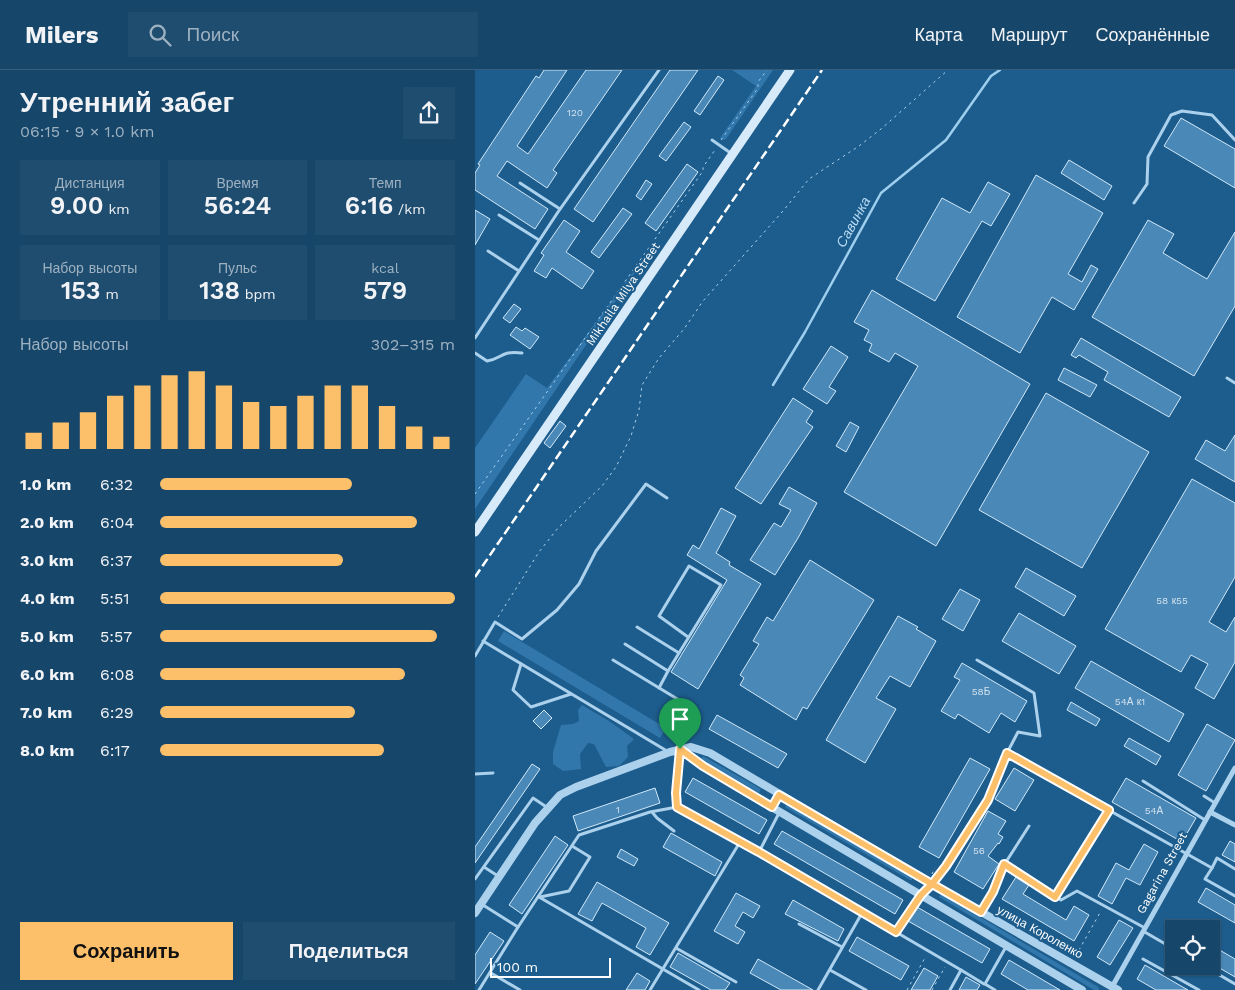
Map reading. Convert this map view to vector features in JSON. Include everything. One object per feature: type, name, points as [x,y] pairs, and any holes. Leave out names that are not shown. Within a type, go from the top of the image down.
[{"type":"main road","name":"Mikhaila Milya Street","points":[[475,532],[790,70]]},
{"type":"street","name":"улица Короленко","points":[[475,913],[535,822],[561,795],[576,787],[669,752],[691,747],[705,751],[1113,989]]},
{"type":"street","points":[[680,749],[703,766],[779,812],[1083,990]]},
{"type":"street","name":"Gagarina Street","points":[[1113,989],[1205,820],[1233,776],[1235,768]]},
{"type":"street","points":[[772,807],[779,795]]},
{"type":"street","points":[[1210,812],[1235,826]]},
{"type":"street","points":[[921,895],[932,884]]},
{"type":"lane","points":[[475,338],[560,209],[659,70]]},
{"type":"lane","points":[[1134,203],[1147,184],[1148,157],[1171,115],[1182,111],[1212,115],[1235,140]]},
{"type":"lane","points":[[712,140],[733,155]]},
{"type":"lane","points":[[520,183],[560,209]]},
{"type":"lane","points":[[499,215],[539,240]]},
{"type":"lane","points":[[487,251],[519,271]]},
{"type":"lane","points":[[475,353],[487,361],[494,360],[501,354],[521,353]]},
{"type":"lane","points":[[1227,378],[1235,383]]},
{"type":"lane","points":[[475,656],[495,622],[523,639],[557,610],[579,584],[596,551],[645,484],[667,498]]},
{"type":"lane","points":[[659,688],[721,585],[689,566],[659,616],[688,638]]},
{"type":"lane","points":[[637,627],[679,653]]},
{"type":"lane","points":[[483,641],[669,752]]},
{"type":"lane","points":[[625,644],[668,671]]},
{"type":"lane","points":[[613,660],[684,703],[679,721],[680,749],[676,793],[677,807]]},
{"type":"lane","points":[[932,884],[946,866],[988,800],[1007,753],[1019,732],[1040,736],[1034,693],[977,660]]},
{"type":"lane","points":[[521,664],[513,690],[531,708],[572,694]]},
{"type":"lane","points":[[1007,753],[1212,868]]},
{"type":"lane","points":[[475,774],[493,773]]},
{"type":"lane","points":[[1143,781],[1205,820]]},
{"type":"lane","points":[[1204,796],[1215,803]]},
{"type":"lane","points":[[475,879],[533,798],[548,808]]},
{"type":"lane","points":[[479,990],[518,927],[579,836],[652,812],[677,807],[759,852],[995,990]]},
{"type":"lane","points":[[1055,897],[1109,810]]},
{"type":"lane","points":[[652,812],[674,831]]},
{"type":"lane","points":[[759,852],[779,812]]},
{"type":"lane","points":[[981,912],[993,892],[1004,864],[1029,826]]},
{"type":"lane","points":[[650,990],[740,842]]},
{"type":"lane","points":[[539,897],[569,891],[590,857],[572,846]]},
{"type":"lane","points":[[1235,869],[1217,858],[1205,879],[1235,896]]},
{"type":"lane","points":[[1004,864],[1061,900],[1077,891],[1165,943]]},
{"type":"lane","points":[[484,867],[499,877]]},
{"type":"lane","points":[[896,932],[921,895]]},
{"type":"lane","points":[[539,897],[699,990]]},
{"type":"lane","points":[[481,904],[518,927]]},
{"type":"lane","points":[[819,990],[862,913]]},
{"type":"lane","points":[[799,924],[842,947]]},
{"type":"lane","points":[[985,984],[1007,945]]},
{"type":"lane","points":[[675,948],[736,982]]},
{"type":"lane","points":[[1143,958],[1199,990]]},
{"type":"lane","points":[[830,970],[866,990]]},
{"type":"lane","points":[[950,990],[961,970]]},
{"type":"lane","points":[[491,973],[520,990]]},
{"type":"lane","points":[[1220,975],[1235,984]]},
{"type":"path","points":[[475,494],[703,171],[703,167],[758,88],[758,82],[767,70]]},
{"type":"path","points":[[495,622],[539,552],[558,528],[602,486],[616,467],[631,436],[639,410],[642,385],[659,358],[684,329],[703,301],[783,211],[809,178],[859,146],[881,129],[948,70]]},
{"type":"path","points":[[1079,950],[1104,906]]},
{"type":"path","points":[[907,990],[929,952]]},
{"type":"path","points":[[932,990],[947,963]]},
{"type":"shaded area","points":[[732,70],[773,70],[726,139],[723,140],[720,138],[756,86]]},
{"type":"shaded area","points":[[657,240],[475,509],[475,448],[526,374],[547,388]]},
{"type":"shaded area","points":[[504,631],[666,728],[660,738],[498,641]]},
{"type":"shaded area","points":[[582,705],[634,739],[627,746],[628,757],[619,766],[606,767],[594,744],[588,743],[580,754],[581,769],[563,771],[553,764],[553,752],[561,725],[573,724],[579,721],[578,710]]},
{"type":"shaded area","points":[[703,756],[761,789],[759,793],[701,759]]},
{"type":"shaded area","points":[[787,804],[912,877],[912,880],[785,807]]},
{"type":"shaded area","points":[[941,894],[1098,987],[1099,990],[1094,990],[939,897]]},
{"type":"building","points":[[544,70],[567,70],[517,146],[528,154],[586,70],[622,70],[553,170],[557,173],[547,188],[507,161],[497,176],[548,209],[535,229],[475,190],[475,173],[480,165],[478,164],[536,76],[539,78]]},
{"type":"building","points":[[670,70],[698,70],[593,222],[574,209]]},
{"type":"building","points":[[718,76],[724,80],[700,115],[694,111]]},
{"type":"building","points":[[1181,118],[1235,149],[1235,188],[1164,146]]},
{"type":"building","points":[[684,122],[691,127],[666,161],[659,156]]},
{"type":"building","points":[[1069,160],[1112,186],[1104,200],[1061,173]]},
{"type":"building","points":[[687,164],[698,172],[656,231],[645,223]]},
{"type":"building","points":[[1036,175],[1103,213],[1068,274],[1082,282],[1091,265],[1098,269],[1074,310],[1052,297],[1020,353],[957,317]]},
{"type":"building","points":[[646,180],[652,184],[641,200],[636,196]]},
{"type":"building","points":[[988,182],[1010,194],[991,226],[982,221],[935,301],[896,279],[942,198],[970,213]]},
{"type":"building","points":[[623,208],[632,214],[599,258],[591,252]]},
{"type":"building","points":[[475,210],[490,219],[475,245]]},
{"type":"building","points":[[564,220],[580,231],[566,252],[594,271],[582,289],[552,268],[546,278],[534,271],[544,255],[541,253]]},
{"type":"building","points":[[1148,220],[1174,234],[1163,253],[1207,279],[1235,232],[1235,306],[1194,376],[1092,317]]},
{"type":"building","points":[[872,290],[1030,384],[936,546],[844,492],[918,366],[895,353],[889,362],[869,351],[872,344],[864,340],[869,330],[854,322]]},
{"type":"building","points":[[514,304],[521,309],[510,323],[503,318]]},
{"type":"building","points":[[516,327],[522,331],[525,328],[539,337],[530,349],[510,335]]},
{"type":"building","points":[[1081,338],[1181,397],[1169,417],[1104,380],[1108,372],[1079,355],[1076,358],[1071,355]]},
{"type":"building","points":[[831,346],[848,357],[829,387],[836,391],[827,404],[803,389]]},
{"type":"building","points":[[1064,368],[1097,385],[1090,397],[1058,380]]},
{"type":"building","points":[[1046,393],[1149,452],[1082,568],[979,510]]},
{"type":"building","points":[[793,398],[813,411],[806,422],[813,427],[761,504],[735,488]]},
{"type":"building","points":[[560,421],[566,426],[550,448],[544,443]]},
{"type":"building","points":[[850,422],[859,427],[846,452],[836,446]]},
{"type":"building","points":[[1235,435],[1235,482],[1195,459],[1206,440],[1225,451]]},
{"type":"building","points":[[1192,479],[1235,503],[1235,577],[1209,622],[1226,632],[1235,617],[1235,662],[1214,699],[1195,688],[1208,664],[1191,655],[1181,672],[1105,629]]},
{"type":"building","points":[[789,487],[817,503],[775,575],[750,560],[774,523],[781,527],[791,510],[779,504]]},
{"type":"building","points":[[721,508],[736,516],[716,553],[730,562],[729,565],[761,584],[698,689],[671,672],[727,580],[687,555],[693,545],[699,549]]},
{"type":"building","points":[[810,560],[874,600],[807,709],[803,707],[796,720],[740,685],[744,678],[740,675],[759,644],[753,641],[767,617],[773,621]]},
{"type":"building","points":[[1026,568],[1076,596],[1064,616],[1015,587]]},
{"type":"building","points":[[960,589],[980,600],[963,631],[942,619]]},
{"type":"building","points":[[1019,613],[1076,646],[1059,674],[1002,641]]},
{"type":"building","points":[[898,616],[918,627],[916,629],[936,641],[910,687],[890,676],[876,698],[896,709],[865,763],[826,740]]},
{"type":"building","points":[[1091,661],[1184,714],[1169,742],[1075,688]]},
{"type":"building","points":[[962,663],[1027,701],[1015,722],[1001,713],[989,733],[958,714],[955,719],[941,711],[960,680],[954,677]]},
{"type":"building","points":[[1071,702],[1100,719],[1096,726],[1067,710]]},
{"type":"building","points":[[544,710],[552,718],[541,729],[533,721]]},
{"type":"building","points":[[717,715],[787,754],[778,768],[709,729]]},
{"type":"building","points":[[1207,724],[1235,740],[1206,791],[1178,775]]},
{"type":"building","points":[[1129,738],[1161,756],[1156,765],[1124,746]]},
{"type":"building","points":[[970,758],[990,769],[939,858],[919,847]]},
{"type":"building","points":[[532,764],[540,769],[475,863],[475,847]]},
{"type":"building","points":[[1014,768],[1034,780],[1015,811],[995,799]]},
{"type":"building","points":[[693,778],[767,820],[759,834],[685,792]]},
{"type":"building","points":[[1126,778],[1196,818],[1182,842],[1112,802]]},
{"type":"building","points":[[655,788],[660,803],[578,831],[573,816]]},
{"type":"building","points":[[988,811],[1006,821],[998,834],[1003,837],[988,856],[999,864],[983,889],[954,872]]},
{"type":"building","points":[[782,831],[903,900],[895,914],[774,844]]},
{"type":"building","points":[[671,833],[722,862],[715,876],[663,847]]},
{"type":"building","points":[[555,836],[568,845],[522,914],[509,905]]},
{"type":"building","points":[[1230,841],[1235,844],[1235,862],[1222,855]]},
{"type":"building","points":[[1144,844],[1158,852],[1140,885],[1126,878],[1112,904],[1098,896],[1116,863],[1129,870]]},
{"type":"building","points":[[621,849],[638,859],[634,866],[617,857]]},
{"type":"building","points":[[1016,877],[1029,885],[1023,894],[1066,920],[1074,906],[1089,915],[1074,941],[1002,899]]},
{"type":"building","points":[[597,882],[669,923],[650,955],[636,947],[646,928],[602,903],[592,921],[578,914]]},
{"type":"building","points":[[1206,888],[1235,905],[1235,923],[1198,902]]},
{"type":"building","points":[[736,893],[760,906],[753,918],[743,912],[735,926],[745,932],[738,944],[714,931]]},
{"type":"building","points":[[793,900],[844,929],[838,941],[785,914]]},
{"type":"building","points":[[917,907],[990,949],[982,963],[908,921]]},
{"type":"building","points":[[1119,920],[1133,928],[1110,965],[1097,957]]},
{"type":"building","points":[[490,932],[504,941],[475,984],[475,955]]},
{"type":"building","points":[[857,937],[909,966],[901,980],[849,951]]},
{"type":"building","points":[[1220,950],[1235,959],[1235,977],[1220,968]]},
{"type":"building","points":[[678,953],[730,983],[725,990],[711,990],[670,967]]},
{"type":"building","points":[[758,959],[813,990],[781,990],[750,973]]},
{"type":"building","points":[[1009,960],[1060,990],[1028,990],[1001,974]]},
{"type":"building","points":[[1145,965],[1188,990],[1156,990],[1137,979]]},
{"type":"building","points":[[924,968],[938,976],[930,990],[911,990]]},
{"type":"building","points":[[637,973],[650,981],[645,990],[626,990]]},
{"type":"building","points":[[966,977],[980,985],[977,990],[959,990]]},
{"type":"waterway","name":"Савинка","points":[[773,385],[805,332],[881,193],[946,140],[991,76],[1000,70]]},
{"type":"railway","points":[[475,577],[822,70]]},
{"type":"route","points":[[680,749],[676,793],[677,807],[759,852],[896,932],[921,895],[932,884],[981,912],[993,892],[1004,864],[1055,897],[1109,810],[1007,753],[988,800],[946,866],[932,884],[779,795],[772,807],[690,758],[680,749]]}]
